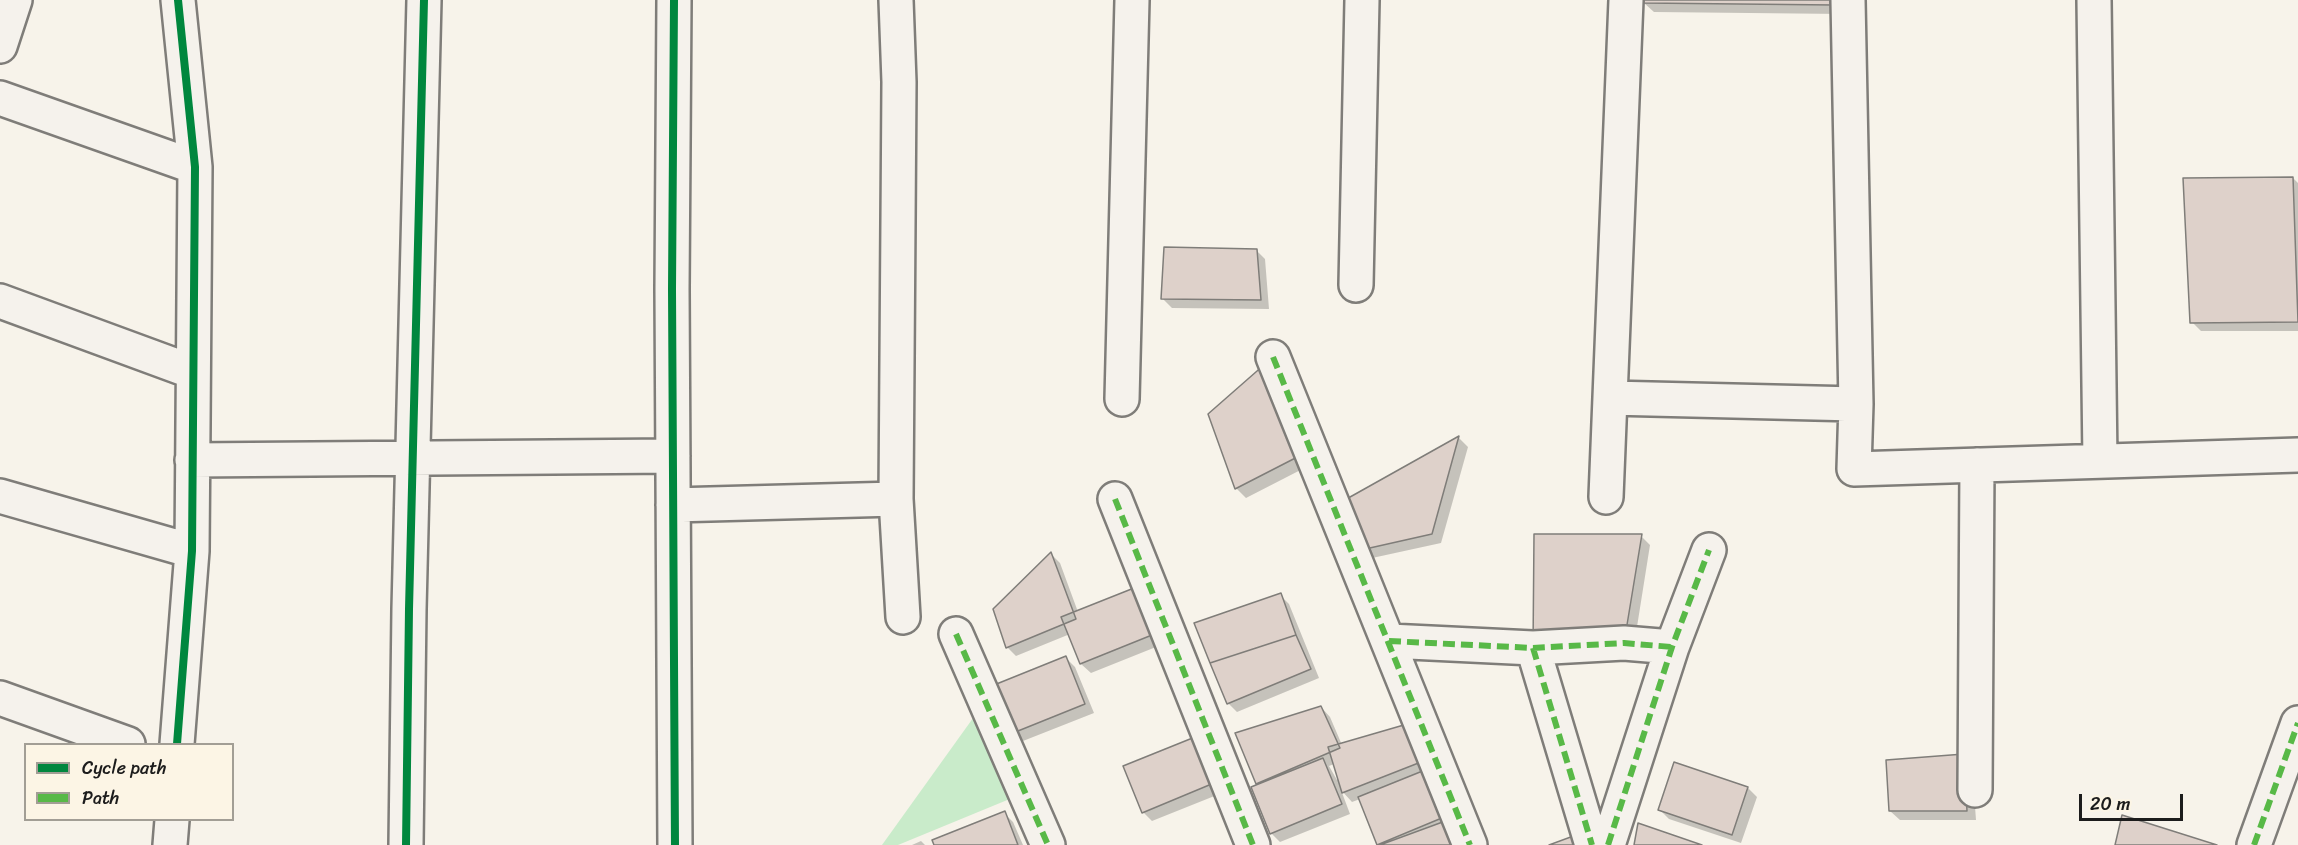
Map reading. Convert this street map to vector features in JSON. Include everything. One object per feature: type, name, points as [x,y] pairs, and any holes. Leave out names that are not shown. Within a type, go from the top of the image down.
[{"type":"street","points":[[0,46],[15,0]]},
{"type":"street","points":[[177,743],[192,551],[195,167],[178,0]]},
{"type":"street","points":[[406,845],[412,458],[424,0]]},
{"type":"street","points":[[674,0],[675,845]]},
{"type":"street","points":[[896,0],[899,93],[896,499],[903,617]]},
{"type":"street","points":[[1122,399],[1132,0]]},
{"type":"street","points":[[1356,285],[1362,0]]},
{"type":"street","points":[[1606,497],[1626,0]]},
{"type":"street","points":[[1848,0],[1856,404],[1854,469],[2298,454]]},
{"type":"street","points":[[2094,0],[2100,461]]},
{"type":"street","points":[[0,98],[195,167]]},
{"type":"street","points":[[0,301],[193,372]]},
{"type":"street","points":[[1273,357],[1470,845]]},
{"type":"street","points":[[1610,398],[1856,404]]},
{"type":"street","points":[[192,460],[673,456]]},
{"type":"street","points":[[1975,790],[1977,465]]},
{"type":"street","points":[[0,496],[192,551]]},
{"type":"street","points":[[673,505],[896,499]]},
{"type":"street","points":[[1115,499],[1253,845]]},
{"type":"street","points":[[1608,845],[1672,647],[1709,550]]},
{"type":"street","points":[[956,634],[1048,845]]},
{"type":"street","points":[[1389,641],[1533,648],[1624,644],[1672,647]]},
{"type":"street","points":[[1533,648],[1592,845]]},
{"type":"street","points":[[0,698],[125,743]]},
{"type":"street","points":[[2254,845],[2298,723]]},
{"type":"street","points":[[170,845],[172,821]]},
{"type":"green space","points":[[986,700],[1017,796],[898,845],[882,845]]},
{"type":"building","points":[[1643,0],[1834,0],[1834,5],[1643,3]]},
{"type":"building","points":[[2293,177],[2298,322],[2190,323],[2183,178]]},
{"type":"building","points":[[1164,247],[1257,249],[1261,300],[1161,299]]},
{"type":"building","points":[[1273,357],[1311,450],[1235,489],[1208,414]]},
{"type":"building","points":[[1459,436],[1432,534],[1352,552],[1334,506]]},
{"type":"building","points":[[1534,534],[1642,534],[1624,643],[1533,648]]},
{"type":"building","points":[[1051,552],[1076,619],[1006,648],[993,609]]},
{"type":"building","points":[[1134,588],[1152,635],[1080,664],[1061,617]]},
{"type":"building","points":[[1281,593],[1296,635],[1210,663],[1194,623]]},
{"type":"building","points":[[1296,635],[1311,669],[1227,704],[1210,663]]},
{"type":"building","points":[[1066,656],[1085,704],[1013,733],[994,685]]},
{"type":"building","points":[[1321,706],[1340,748],[1256,784],[1235,733]]},
{"type":"building","points":[[1421,720],[1421,762],[1342,793],[1328,747]]},
{"type":"building","points":[[1195,737],[1214,783],[1142,813],[1123,766]]},
{"type":"building","points":[[1964,754],[1967,811],[1889,811],[1886,760]]},
{"type":"building","points":[[1323,758],[1342,804],[1270,834],[1251,787]]},
{"type":"building","points":[[1674,762],[1748,787],[1732,835],[1658,810]]},
{"type":"building","points":[[1430,768],[1449,815],[1377,845],[1358,797]]},
{"type":"building","points":[[1005,811],[1018,845],[934,845],[932,840]]},
{"type":"building","points":[[2122,815],[2217,845],[2115,845]]},
{"type":"building","points":[[1459,816],[1470,845],[1380,845]]},
{"type":"building","points":[[1638,823],[1702,845],[1634,845]]},
{"type":"building","points":[[1587,831],[1592,845],[1549,845]]},
{"type":"marked path","points":[[1273,357],[1470,845]]},
{"type":"marked path","points":[[1115,499],[1253,845]]},
{"type":"marked path","points":[[1608,845],[1672,647],[1709,550]]},
{"type":"marked path","points":[[956,634],[1048,845]]},
{"type":"marked path","points":[[1389,641],[1533,648],[1624,643],[1672,647]]},
{"type":"marked path","points":[[1533,648],[1592,845]]},
{"type":"marked path","points":[[2254,845],[2298,723]]},
{"type":"cycle path","points":[[177,743],[192,551],[195,167],[178,0]]},
{"type":"cycle path","points":[[406,845],[409,609],[424,0]]},
{"type":"cycle path","points":[[674,0],[672,289],[675,845]]}]
